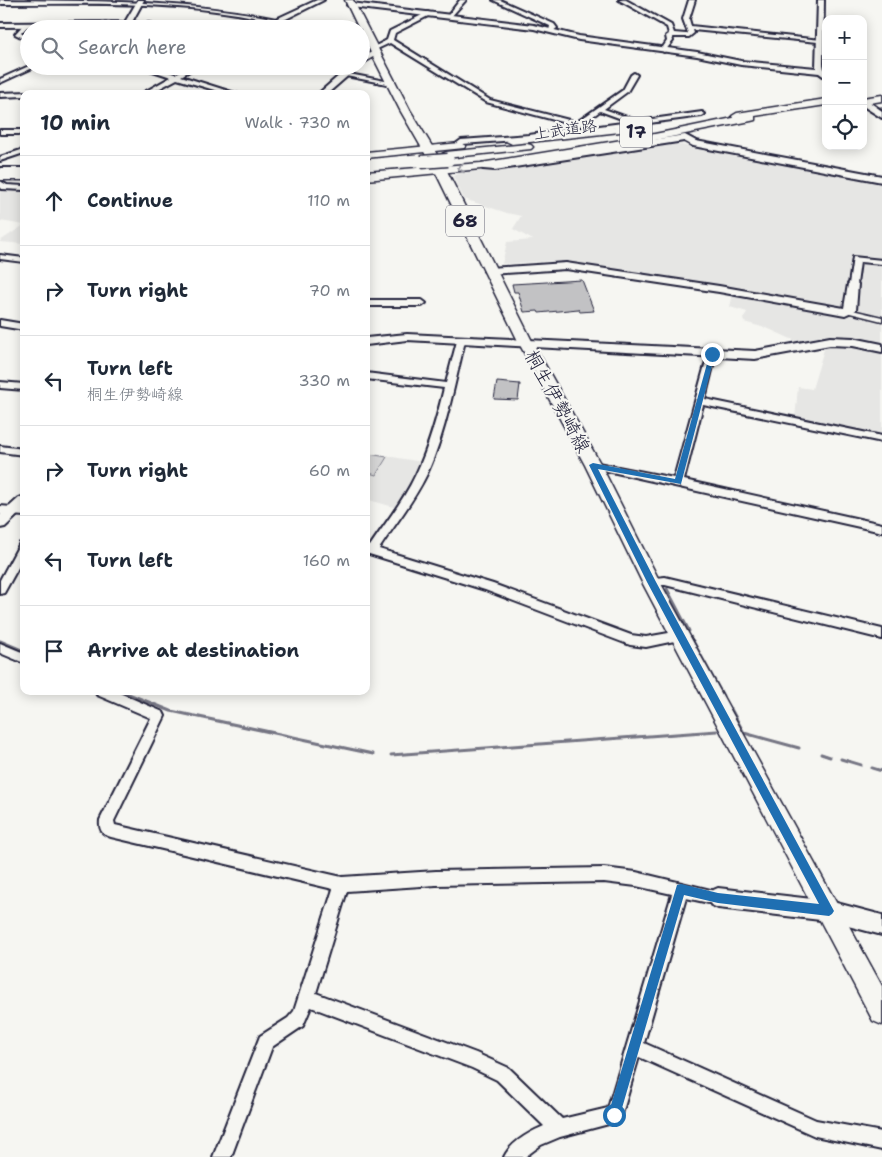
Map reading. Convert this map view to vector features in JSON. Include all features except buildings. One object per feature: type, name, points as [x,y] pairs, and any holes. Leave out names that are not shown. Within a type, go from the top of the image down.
[{"type":"highway","name":"上武道路","points":[[746,117],[822,103]]},
{"type":"highway","name":"上武道路","points":[[370,166],[420,160]]},
{"type":"main road","name":"桐生伊勢崎線","points":[[350,2],[357,20]]},
{"type":"main road","name":"桐生伊勢崎線","points":[[370,44],[429,148],[526,345],[593,465],[680,636],[882,1012]]},
{"type":"main road","points":[[867,99],[882,94]]},
{"type":"main road","points":[[867,100],[882,98]]},
{"type":"main road","name":"上武道路","points":[[370,162],[447,158],[589,143],[822,107]]},
{"type":"main road","points":[[370,155],[581,135],[746,117]]},
{"type":"main road","points":[[370,176],[481,166],[658,136],[746,117]]},
{"type":"main road","points":[[0,176],[20,176]]},
{"type":"main road","points":[[0,182],[20,177]]},
{"type":"street","points":[[278,20],[321,0]]},
{"type":"street","points":[[448,17],[463,0]]},
{"type":"street","points":[[496,0],[552,25],[554,28],[551,30]]},
{"type":"street","points":[[622,0],[668,24],[672,35],[664,50]]},
{"type":"street","points":[[672,35],[689,36],[691,33],[691,28],[686,19],[692,0]]},
{"type":"street","points":[[820,0],[818,40],[822,63]]},
{"type":"street","points":[[129,20],[140,1]]},
{"type":"street","points":[[0,2],[140,1],[171,3],[244,12],[272,20]]},
{"type":"street","points":[[350,2],[551,30],[579,38],[702,54],[741,63],[822,74]]},
{"type":"street","points":[[370,55],[390,40],[392,32],[428,14]]},
{"type":"street","points":[[0,25],[20,25]]},
{"type":"street","points":[[691,28],[818,40]]},
{"type":"street","points":[[390,40],[488,101],[578,124]]},
{"type":"street","points":[[0,81],[20,72]]},
{"type":"street","points":[[170,75],[221,90]]},
{"type":"street","points":[[152,90],[180,75]]},
{"type":"street","points":[[326,90],[343,75],[392,84]]},
{"type":"street","points":[[570,131],[625,91],[634,75]]},
{"type":"street","points":[[0,94],[20,94]]},
{"type":"street","points":[[867,102],[882,115]]},
{"type":"street","points":[[599,109],[639,122]]},
{"type":"street","points":[[455,147],[462,142],[570,131],[702,114]]},
{"type":"street","points":[[0,132],[20,132]]},
{"type":"street","points":[[481,166],[495,167],[685,138],[693,143],[882,179]]},
{"type":"street","points":[[0,159],[20,152]]},
{"type":"street","points":[[0,170],[20,175]]},
{"type":"street","points":[[0,182],[5,187],[20,188]]},
{"type":"street","points":[[0,257],[20,260]]},
{"type":"street","points":[[848,311],[856,259],[882,262]]},
{"type":"street","points":[[489,271],[566,266],[719,289],[848,311],[882,319]]},
{"type":"street","points":[[370,303],[422,303]]},
{"type":"street","points":[[0,323],[20,326]]},
{"type":"street","points":[[370,342],[407,337],[526,345],[755,355],[830,341],[853,342],[882,348]]},
{"type":"street","points":[[461,341],[448,386],[447,399],[423,471],[370,549],[489,587],[630,640],[646,642],[680,636]]},
{"type":"street","points":[[678,482],[712,354]]},
{"type":"street","points":[[370,376],[448,386]]},
{"type":"street","points":[[0,385],[20,387]]},
{"type":"street","points":[[699,401],[882,439]]},
{"type":"street","points":[[0,448],[20,451]]},
{"type":"street","points":[[593,465],[882,528]]},
{"type":"street","points":[[0,523],[12,511]]},
{"type":"street","points":[[0,590],[20,553]]},
{"type":"street","points":[[652,582],[665,581],[882,634]]},
{"type":"street","points":[[0,648],[20,656]]},
{"type":"street","points":[[110,695],[159,716],[107,820],[106,827],[111,831],[342,884],[436,878],[619,876],[718,898],[829,911],[882,925]]},
{"type":"street","points":[[222,1157],[266,1042],[275,1034],[295,1025],[302,1015],[342,884]]},
{"type":"street","points":[[513,1157],[523,1145],[558,1127],[614,1115],[681,889]]},
{"type":"street","points":[[308,998],[467,1057],[503,1074],[558,1127]]},
{"type":"street","points":[[635,1046],[816,1128],[882,1140]]},
{"type":"shaded area","points":[[676,144],[882,182],[882,260],[851,256],[844,307],[839,309],[729,289],[549,261],[502,264],[507,242],[533,240],[513,229],[521,216],[464,199],[453,176],[460,173],[548,163]]},
{"type":"shaded area","points":[[0,190],[20,191],[20,224],[0,221]]},
{"type":"shaded area","points":[[20,228],[20,244],[0,241]]},
{"type":"shaded area","points":[[861,262],[882,265],[882,317],[863,314],[863,317],[882,321],[882,346],[832,336],[831,338],[814,337],[816,339],[800,343],[769,329],[744,322],[743,319],[747,312],[730,307],[733,294],[861,317],[861,314],[856,313]]},
{"type":"shaded area","points":[[825,346],[858,346],[882,350],[882,435],[795,419],[798,387],[812,389]]},
{"type":"shaded area","points":[[370,453],[422,462],[415,480],[397,508],[370,500]]},
{"type":"shaded area","points":[[370,454],[387,457],[376,475],[370,473]]},
{"type":"waterway","points":[[878,108],[882,107]]},
{"type":"waterway","points":[[667,589],[689,631]]},
{"type":"waterway","points":[[0,641],[20,649]]},
{"type":"waterway","points":[[693,641],[723,696]]},
{"type":"waterway","points":[[131,695],[171,711],[373,754]]},
{"type":"waterway","points":[[731,709],[744,733],[799,748]]},
{"type":"waterway","points":[[391,755],[717,731]]},
{"type":"waterway","points":[[821,754],[830,757]]},
{"type":"waterway","points":[[841,759],[861,765]]},
{"type":"waterway","points":[[872,768],[882,771]]},
{"type":"route","points":[[614,1115],[680,898],[681,889],[718,898],[829,911],[759,785],[652,582],[593,465],[678,482],[712,354]]}]
